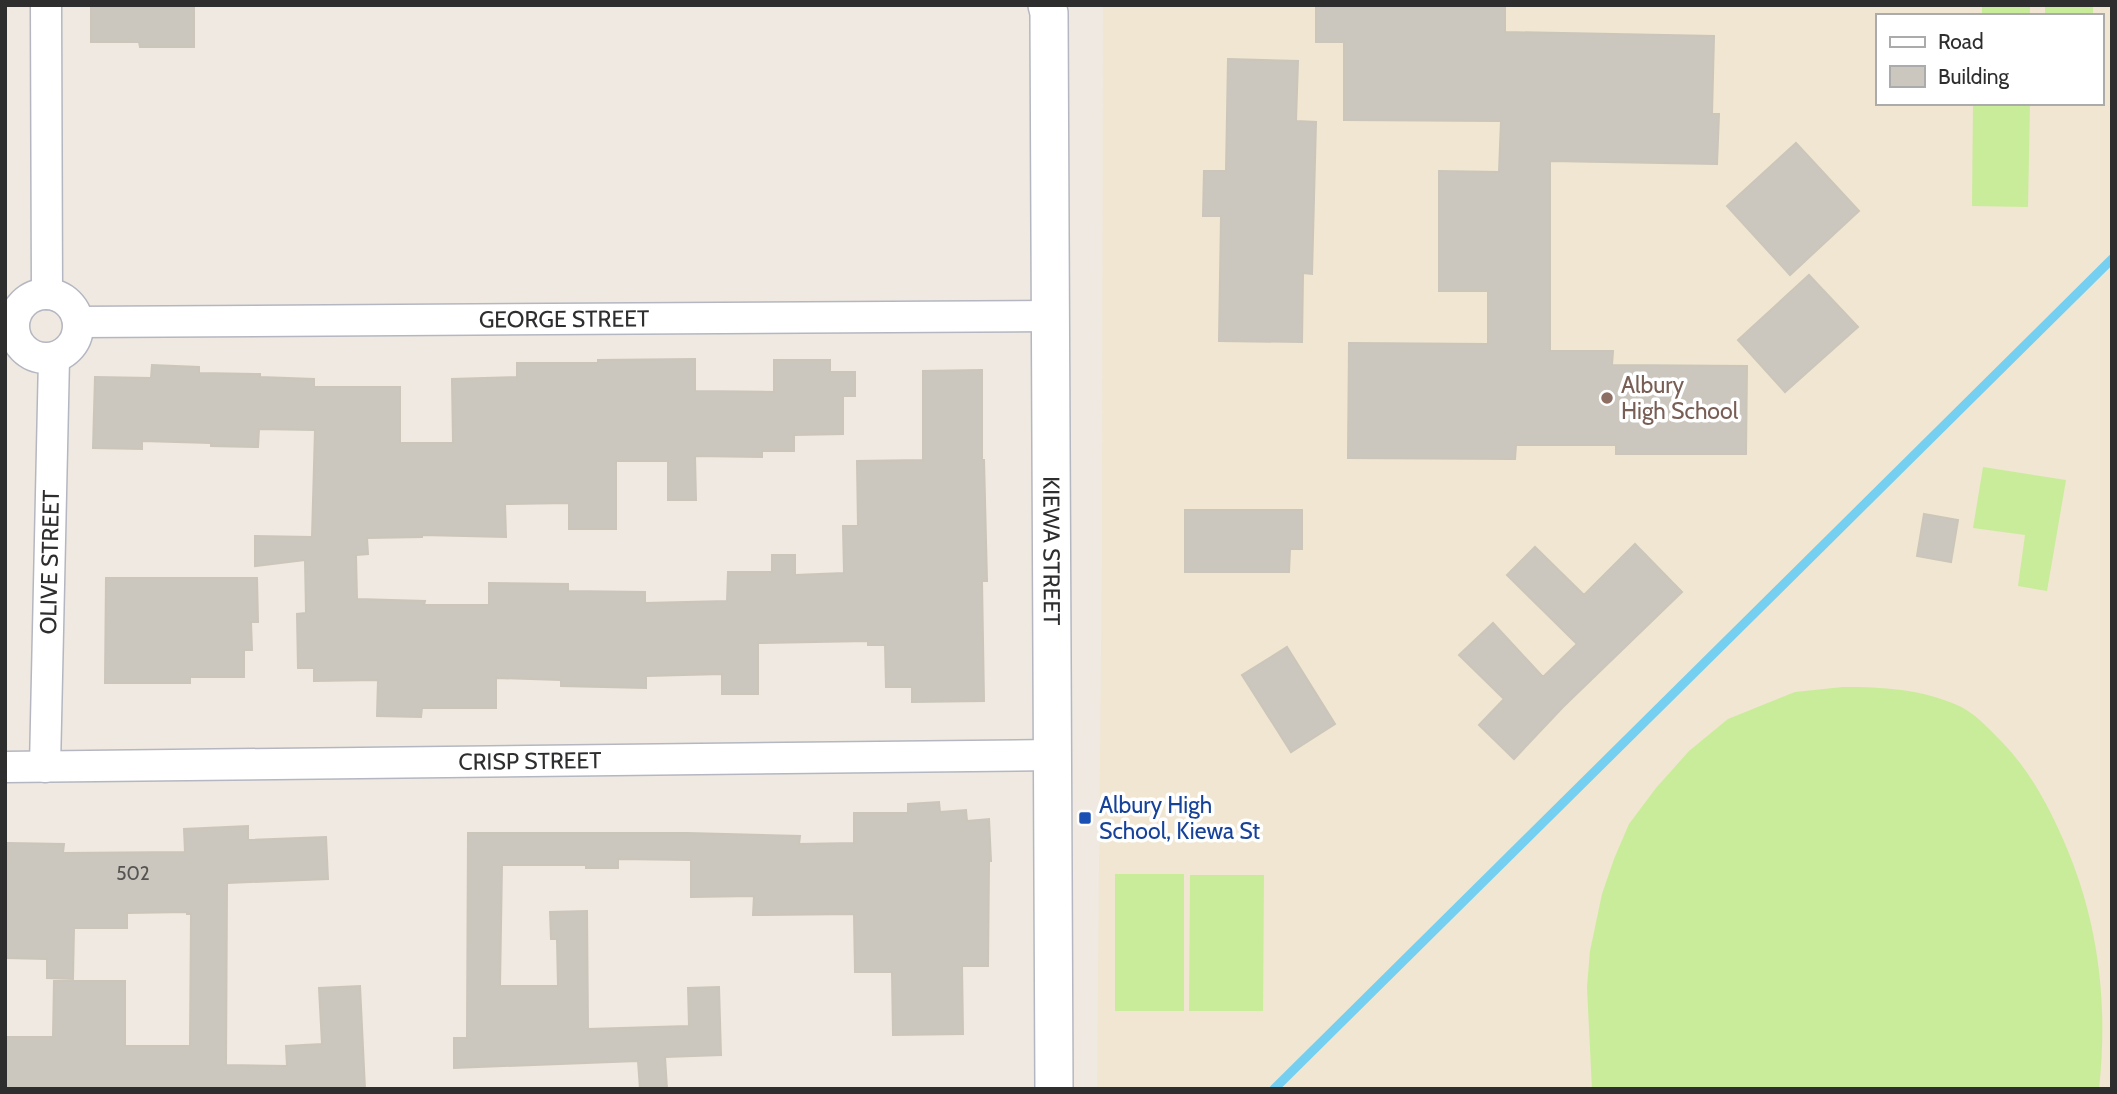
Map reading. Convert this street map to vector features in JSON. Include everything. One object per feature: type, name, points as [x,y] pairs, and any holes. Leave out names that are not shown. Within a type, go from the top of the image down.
[{"type":"street","points":[[46,5],[47,294]]},
{"type":"street","name":"KIEWA STREET","points":[[1049,8],[1055,1089]]},
{"type":"street","points":[[47,294],[64,299],[71,306],[76,313],[78,332],[70,348],[54,358],[43,359],[24,351],[10,322],[22,305],[38,295],[47,294]]},
{"type":"street","name":"GEORGE STREET","points":[[78,322],[1051,316]]},
{"type":"street","name":"OLIVE STREET","points":[[45,767],[54,358]]},
{"type":"street","name":"CRISP STREET","points":[[5,767],[1053,755]]},
{"type":"shaded area","name":"Albury High School","points":[[1103,5],[2112,5],[2112,1089],[1097,1089]]},
{"type":"green space","points":[[1982,5],[2030,5],[2030,14],[1982,14]]},
{"type":"green space","points":[[2045,5],[2093,5],[2093,14],[2045,14]]},
{"type":"green space","points":[[1973,105],[2030,105],[2028,207],[1972,206]]},
{"type":"green space","points":[[1983,467],[2066,480],[2047,591],[2018,586],[2025,535],[1973,528]]},
{"type":"green space","points":[[1843,687],[1915,692],[1963,708],[2002,742],[2033,781],[2071,858],[2091,922],[2101,987],[2102,1054],[2099,1089],[1592,1089],[1587,987],[1590,951],[1602,894],[1629,824],[1689,751],[1728,719],[1795,692]]},
{"type":"green space","points":[[1115,874],[1184,874],[1184,1011],[1115,1011]]},
{"type":"green space","points":[[1190,875],[1264,875],[1263,1011],[1189,1011]]},
{"type":"building","points":[[91,5],[194,5],[194,47],[140,47],[139,42],[91,42]]},
{"type":"building","points":[[1316,5],[1505,5],[1505,32],[1714,36],[1712,114],[1719,114],[1717,164],[1550,161],[1550,351],[1613,351],[1612,365],[1747,366],[1746,454],[1616,454],[1616,445],[1516,445],[1515,459],[1348,458],[1349,343],[1488,344],[1488,291],[1439,291],[1439,171],[1499,172],[1501,121],[1344,120],[1344,42],[1316,42]]},
{"type":"building","points":[[1228,59],[1298,61],[1296,121],[1316,122],[1312,274],[1303,273],[1302,342],[1219,341],[1221,216],[1203,216],[1204,171],[1226,171]]},
{"type":"building","points":[[1796,143],[1859,211],[1790,275],[1727,206]]},
{"type":"building","points":[[1809,275],[1858,327],[1785,392],[1738,340]]},
{"type":"building","points":[[695,359],[695,391],[774,392],[774,360],[830,360],[830,372],[855,372],[855,396],[843,396],[843,434],[794,435],[794,451],[762,451],[762,457],[695,456],[696,500],[668,500],[668,461],[616,461],[616,529],[569,529],[569,503],[505,504],[506,537],[422,535],[367,538],[368,554],[356,555],[357,599],[425,601],[424,605],[489,605],[489,583],[568,584],[568,591],[645,592],[645,603],[727,601],[728,572],[772,572],[772,555],[795,555],[795,575],[844,573],[843,526],[858,526],[857,461],[923,460],[923,371],[982,370],[982,460],[987,581],[982,581],[984,701],[912,702],[912,687],[886,687],[885,645],[868,645],[868,641],[758,643],[758,694],[722,694],[722,674],[646,676],[646,688],[561,686],[561,680],[496,678],[496,708],[422,708],[421,717],[377,716],[378,680],[314,681],[314,668],[298,668],[297,614],[306,613],[305,560],[255,566],[255,536],[312,537],[315,430],[259,429],[258,447],[142,441],[142,449],[93,448],[95,377],[151,378],[152,365],[199,367],[199,373],[260,374],[260,377],[314,379],[314,387],[400,387],[400,443],[453,443],[452,379],[517,377],[517,363]]},
{"type":"building","points":[[1185,510],[1302,510],[1302,549],[1290,549],[1289,572],[1185,572]]},
{"type":"building","points":[[1924,514],[1958,520],[1951,562],[1917,556]]},
{"type":"building","points":[[1635,544],[1682,592],[1563,707],[1514,759],[1479,725],[1504,699],[1459,655],[1493,623],[1543,677],[1577,644],[1507,575],[1535,547],[1584,595]]},
{"type":"building","points":[[106,578],[257,578],[258,622],[251,622],[252,650],[244,650],[244,677],[190,677],[190,683],[105,683]]},
{"type":"building","points":[[1287,647],[1335,724],[1291,752],[1242,675]]},
{"type":"building","points":[[939,802],[940,812],[966,810],[967,821],[989,819],[991,861],[988,966],[962,966],[963,1034],[893,1035],[892,972],[855,972],[854,914],[753,915],[754,896],[691,897],[691,860],[618,859],[618,868],[586,868],[586,865],[502,865],[500,986],[558,986],[557,939],[551,939],[550,912],[587,911],[588,1029],[689,1026],[688,988],[719,987],[721,1055],[665,1057],[667,1089],[640,1089],[638,1061],[454,1068],[454,1038],[467,1038],[468,833],[687,833],[800,836],[799,844],[854,843],[854,813],[908,813],[908,804]]},
{"type":"building","points":[[248,826],[248,840],[326,837],[328,879],[227,883],[226,1065],[287,1066],[286,1046],[322,1044],[319,988],[360,986],[365,1089],[5,1089],[5,1037],[53,1037],[54,981],[125,981],[125,1046],[190,1046],[191,914],[127,913],[127,928],[74,928],[73,979],[47,978],[47,959],[7,958],[8,843],[64,844],[63,853],[185,852],[184,829]]},
{"type":"waterway","points":[[1274,1089],[2112,259]]},
{"type":"place","name":"Albury High School","points":[[1607,398]]},
{"type":"place","name":"Albury High School, Kiewa St","points":[[1085,818]]}]
